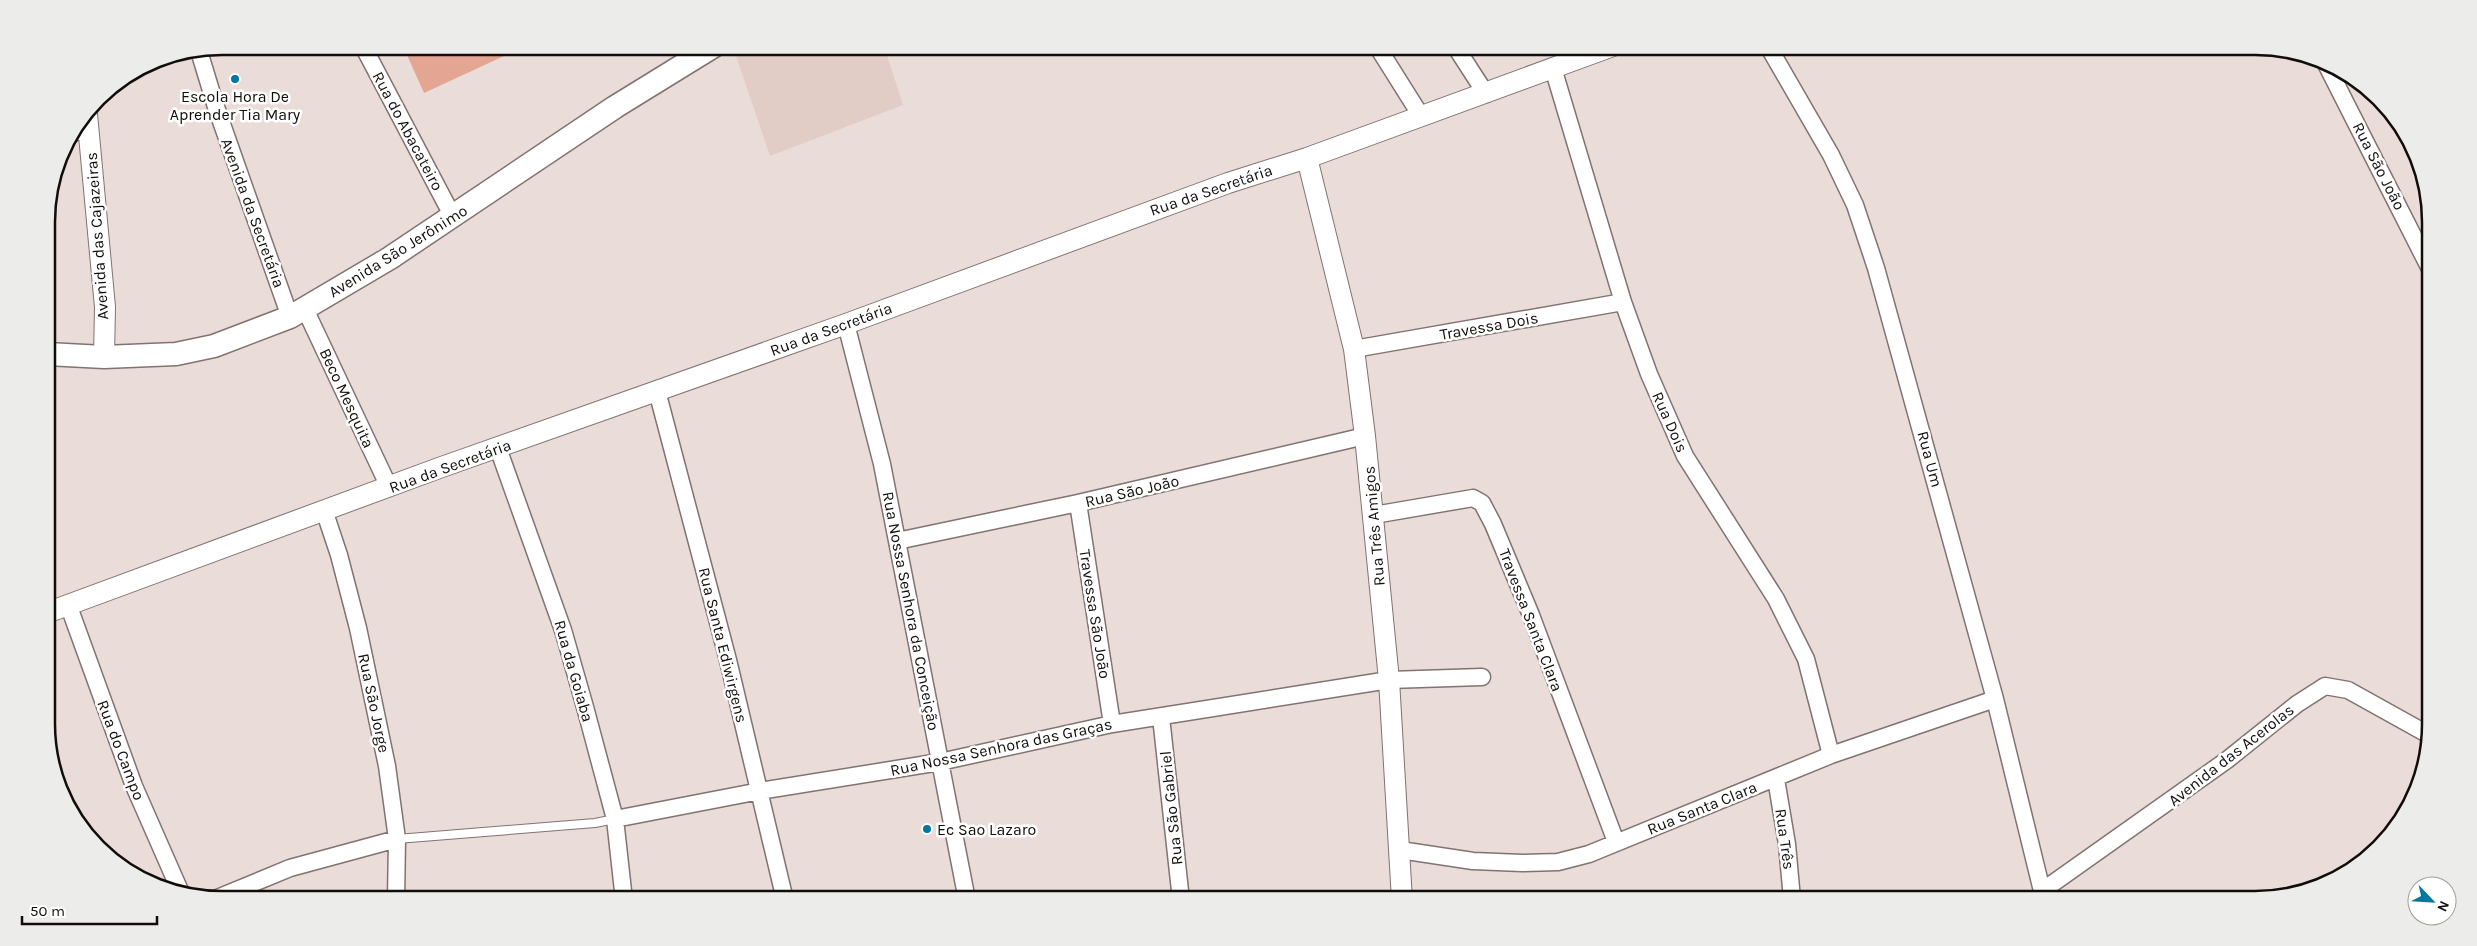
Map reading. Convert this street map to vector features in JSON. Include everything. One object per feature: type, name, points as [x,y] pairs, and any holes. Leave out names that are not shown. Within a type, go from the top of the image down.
[{"type":"main road","name":"Avenida São Jerônimo","points":[[55,354],[104,357],[176,354],[222,343],[298,313],[453,217],[615,107],[699,55]]},
{"type":"street","name":"Rua do Abacateiro","points":[[368,55],[453,217]]},
{"type":"street","points":[[1383,55],[1421,116]]},
{"type":"street","points":[[1461,55],[1486,94]]},
{"type":"street","name":"Rua da Secretária","points":[[55,609],[324,510],[846,324],[1210,189],[1307,158],[1486,94],[1588,55]]},
{"type":"street","name":"Rua Um","points":[[1773,55],[1831,155],[1855,205],[1876,268],[1995,699],[2041,891]]},
{"type":"street","name":"Avenida da Secretária","points":[[201,56],[216,107],[298,313]]},
{"type":"street","name":"Rua Dois","points":[[1552,68],[1624,302],[1649,374],[1685,456],[1776,599],[1806,659],[1831,755]]},
{"type":"street","name":"Rua São João","points":[[2330,73],[2422,253]]},
{"type":"street","name":"Avenida das Cajazeiras","points":[[84,128],[105,307],[104,357]]},
{"type":"street","name":"Rua Três Amigos","points":[[1307,158],[1354,349],[1366,436],[1389,680],[1402,891]]},
{"type":"street","name":"Travessa Dois","points":[[1354,349],[1624,302]]},
{"type":"street","name":"Beco Mesquita","points":[[298,313],[389,487]]},
{"type":"street","name":"Rua Nossa Senhora da Conceição","points":[[846,324],[882,464],[964,891]]},
{"type":"street","name":"Rua Santa Ediwirgens","points":[[657,391],[685,492],[760,791],[783,891]]},
{"type":"street","name":"Rua São João","points":[[898,541],[1078,503],[1366,436]]},
{"type":"street","name":"Rua da Goiaba","points":[[498,448],[563,630],[614,819],[623,891]]},
{"type":"street","name":"Travessa Santa Clara","points":[[1374,514],[1473,498],[1482,503],[1494,524],[1531,615],[1616,842]]},
{"type":"street","name":"Travessa São João","points":[[1078,503],[1112,724]]},
{"type":"street","name":"Rua São Jorge","points":[[324,510],[339,555],[358,628],[387,766],[397,839],[396,891]]},
{"type":"street","name":"Rua do Campo","points":[[68,604],[134,786],[177,885]]},
{"type":"street","name":"Rua Nossa Senhora das Graças","points":[[614,819],[760,791],[940,762],[1112,724],[1389,680],[1482,677]]},
{"type":"street","name":"Avenida das Acerolas","points":[[2047,891],[2211,772],[2305,698],[2325,686],[2348,690],[2422,731]]},
{"type":"street","name":"Rua Santa Clara","points":[[1400,850],[1473,860],[1558,862],[1589,854],[1831,755],[1995,699]]},
{"type":"street","name":"Rua São Gabriel","points":[[1161,717],[1180,891]]},
{"type":"street","name":"Rua Três","points":[[1776,779],[1787,844],[1791,891]]},
{"type":"street","points":[[234,891],[290,868],[397,839]]},
{"type":"lane","points":[[397,839],[595,823],[614,819]]},
{"type":"shaded area","points":[[407,55],[506,55],[424,93]]},
{"type":"shaded area","points":[[736,55],[887,55],[903,105],[770,156]]},
{"type":"place","name":"Escola Hora De Aprender Tia Mary","points":[[235,79]]},
{"type":"place","name":"Ec Sao Lazaro","points":[[927,829]]}]
